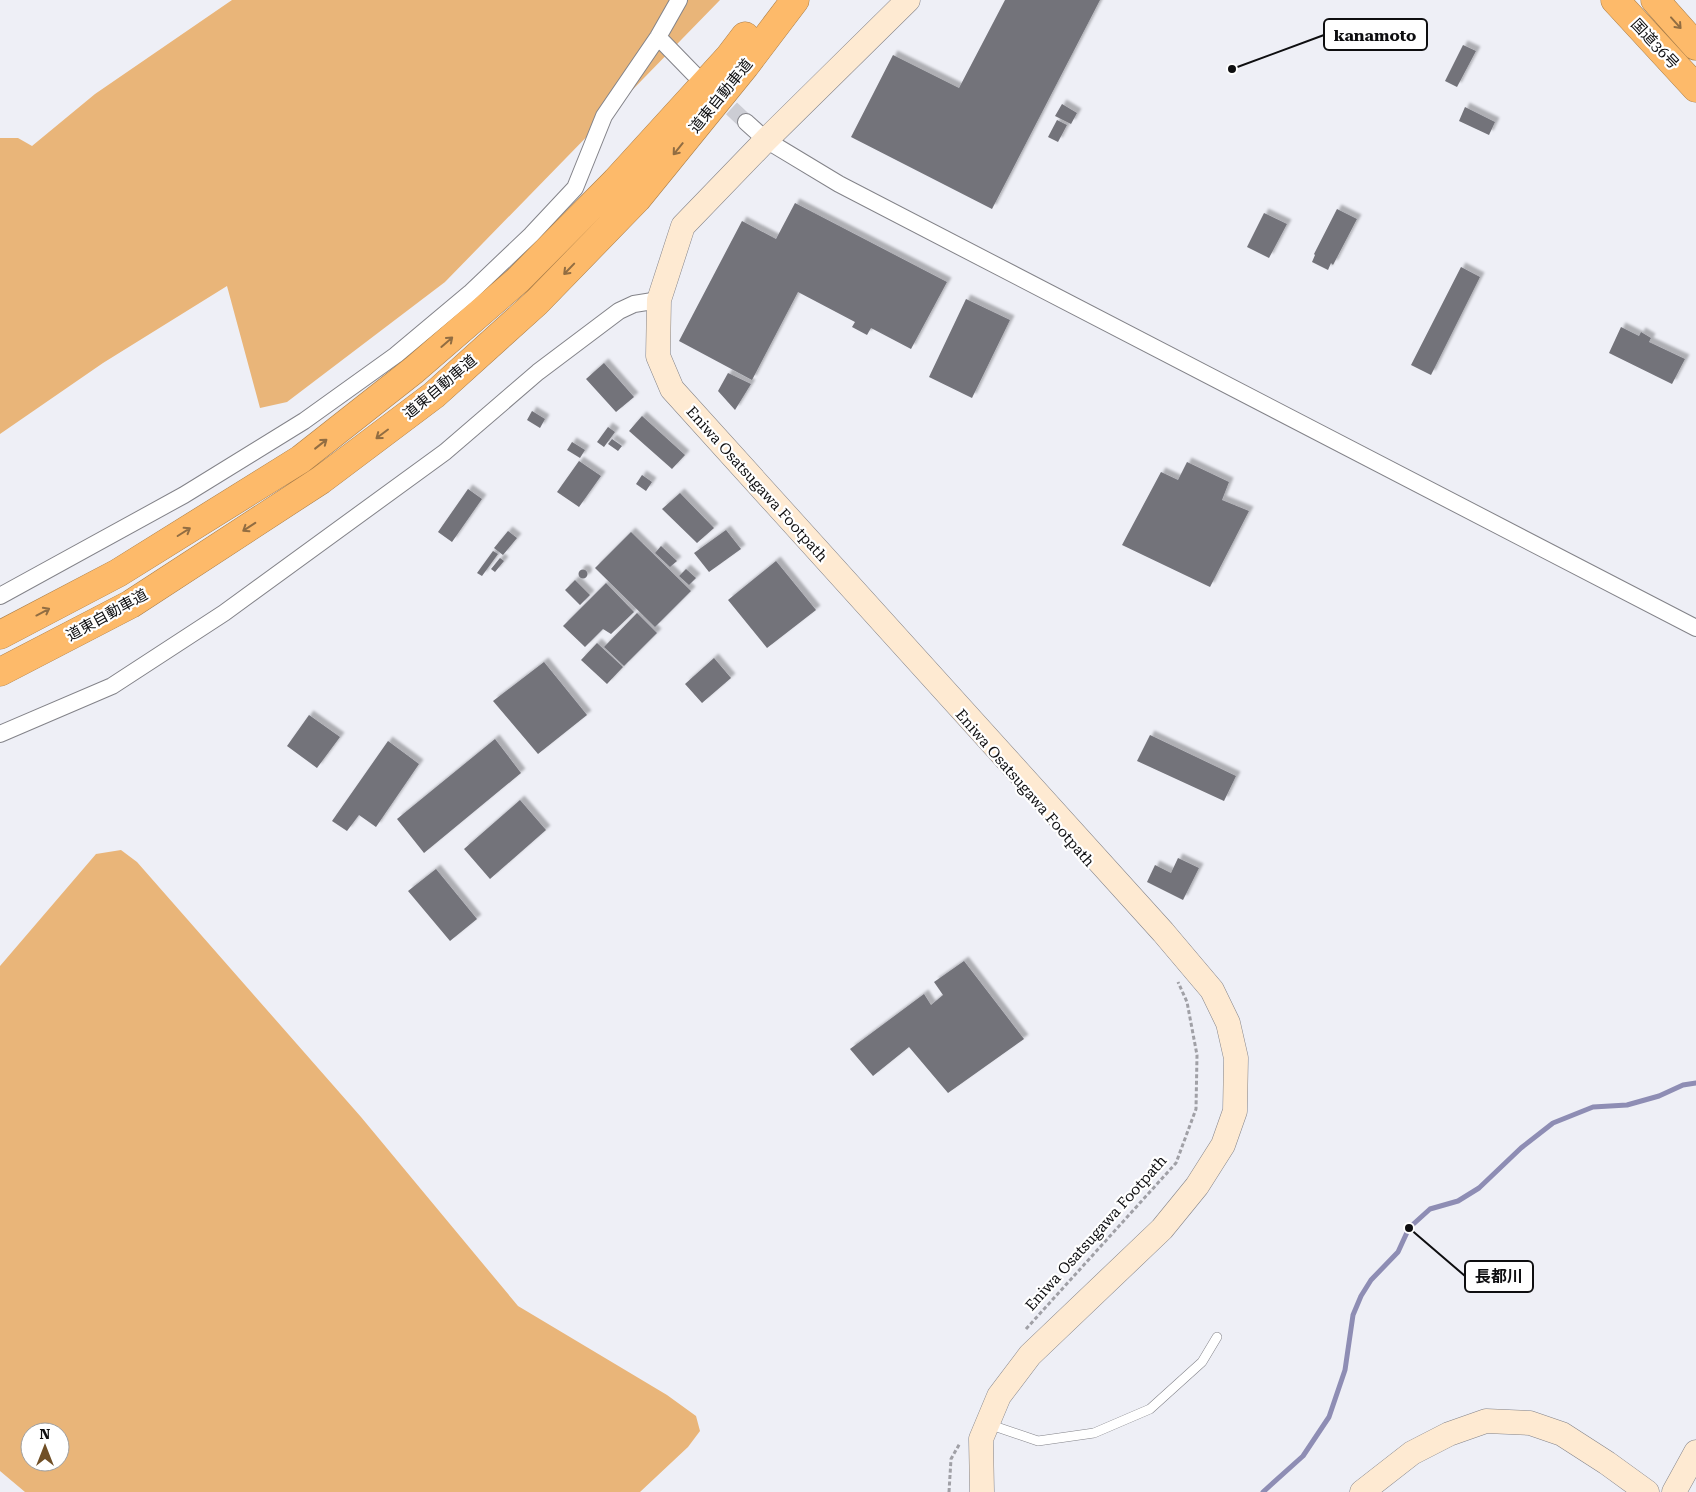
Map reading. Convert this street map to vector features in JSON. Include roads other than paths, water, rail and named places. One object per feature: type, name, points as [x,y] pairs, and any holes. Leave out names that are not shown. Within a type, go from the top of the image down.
[{"type":"highway","name":"道東自動車道","points":[[0,635],[118,573],[301,459],[414,370],[518,280],[609,188],[729,56],[774,0]]},
{"type":"highway","name":"道東自動車道","points":[[0,672],[131,604],[321,480],[434,395],[537,302],[637,199],[745,66],[795,0]]},
{"type":"highway","name":"国道36号","points":[[1615,0],[1696,88]]},
{"type":"highway","name":"国道36号","points":[[1656,0],[1696,46]]},
{"type":"street","points":[[0,596],[184,495],[304,421],[396,355],[470,293],[531,236],[575,188],[604,116],[658,37],[679,0]]},
{"type":"street","points":[[908,0],[766,140],[683,226],[660,300],[658,356],[672,389],[1163,932],[1212,990],[1228,1023],[1236,1058],[1234,1111],[1223,1145],[1197,1186],[1162,1229],[1030,1355],[999,1396],[981,1439],[981,1492]]},
{"type":"street","points":[[658,37],[694,74]]},
{"type":"street","points":[[746,122],[766,140],[838,184],[1696,628]]},
{"type":"street","points":[[0,734],[112,686],[224,613],[445,452],[538,372],[619,311],[634,304],[660,300]]},
{"type":"street","points":[[1362,1492],[1412,1454],[1449,1434],[1486,1421],[1530,1423],[1562,1434],[1647,1492]]},
{"type":"street","points":[[1674,1492],[1696,1452]]},
{"type":"lane","points":[[988,1424],[1038,1441],[1094,1433],[1150,1409],[1202,1362],[1217,1337]]},
{"type":"waterway","points":[[1263,1492],[1303,1456],[1329,1417],[1345,1370],[1353,1315],[1361,1296],[1371,1280],[1398,1252],[1409,1228],[1430,1209],[1458,1201],[1479,1188],[1521,1148],[1553,1123],[1593,1107],[1627,1105],[1659,1096],[1683,1085],[1696,1083]]},
{"type":"tunnel","points":[[714,92],[746,122]]},
{"type":"place","name":"kanamoto","points":[[1232,69]]},
{"type":"place","name":"長都川","points":[[1409,1228]]}]
